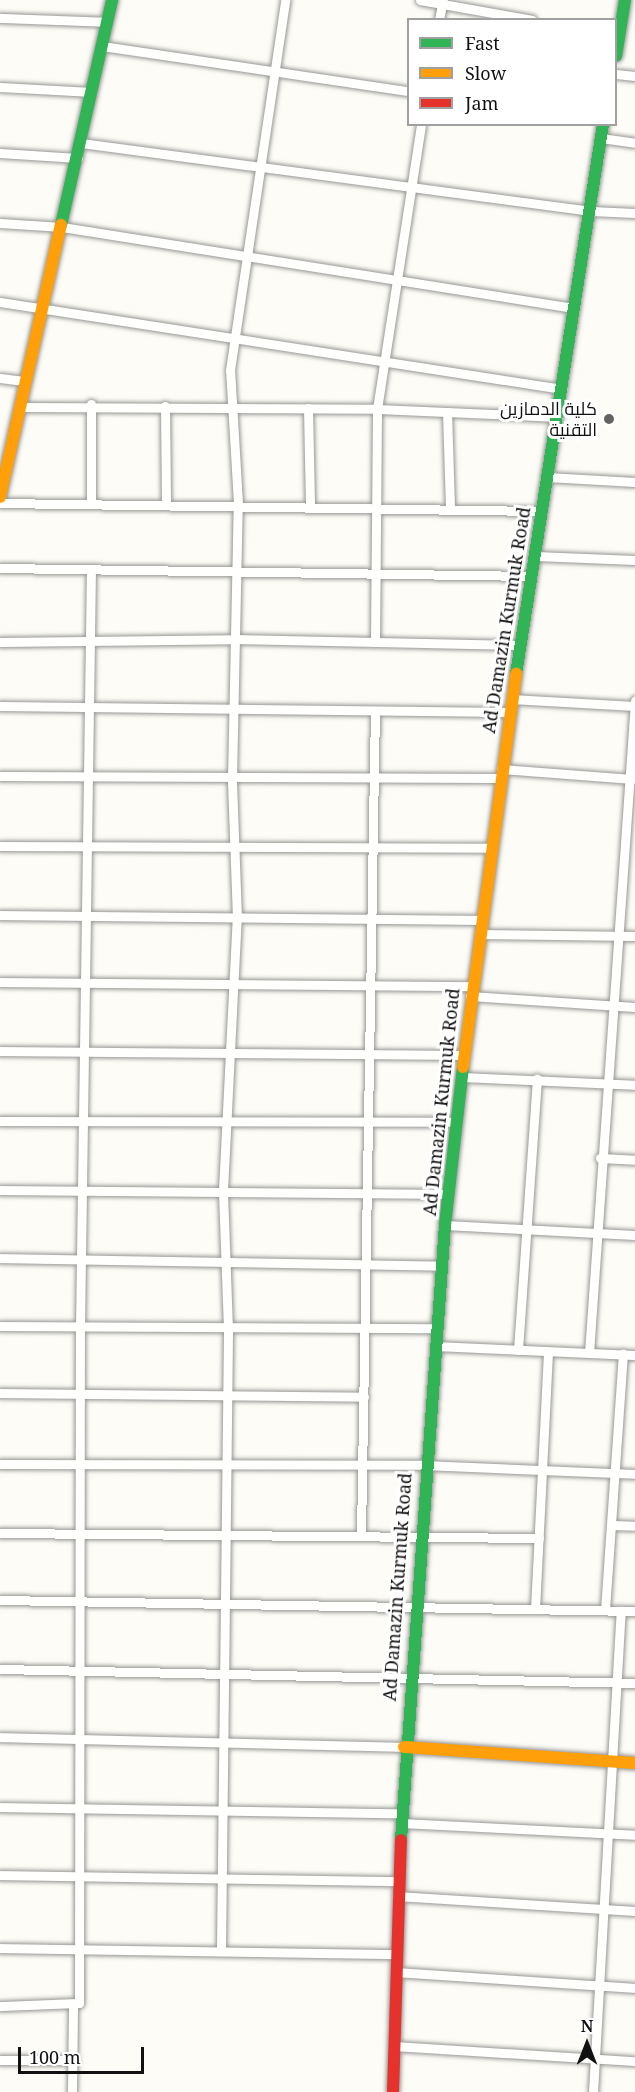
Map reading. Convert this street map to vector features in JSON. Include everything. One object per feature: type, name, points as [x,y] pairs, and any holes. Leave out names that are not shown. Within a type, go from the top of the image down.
[{"type":"main road","points":[[0,497],[6,445],[21,407],[112,0]]},
{"type":"main road","points":[[617,34],[628,5]]},
{"type":"main road","name":"Ad Damazin Kurmuk Road","points":[[393,2092],[397,1896],[413,1607],[441,1266],[463,1055],[509,712],[591,211],[603,126]]},
{"type":"main road","points":[[404,1747],[635,1763]]},
{"type":"street","points":[[221,1950],[220,1741],[228,1329],[222,1191],[227,1051],[237,918],[232,780],[238,503],[231,334],[285,0]]},
{"type":"street","points":[[420,0],[442,2],[522,18]]},
{"type":"street","points":[[439,18],[442,2]]},
{"type":"street","points":[[0,18],[107,22]]},
{"type":"street","points":[[102,46],[407,91]]},
{"type":"street","points":[[617,74],[635,76]]},
{"type":"street","points":[[0,87],[92,92]]},
{"type":"street","points":[[375,642],[377,409],[421,126]]},
{"type":"street","points":[[601,138],[635,143]]},
{"type":"street","points":[[81,143],[591,211],[635,213]]},
{"type":"street","points":[[0,153],[78,158]]},
{"type":"street","points":[[0,223],[62,227],[574,308]]},
{"type":"street","points":[[0,302],[45,306],[231,334],[562,389]]},
{"type":"street","points":[[0,378],[26,381]]},
{"type":"street","points":[[21,407],[90,404],[377,409],[558,417]]},
{"type":"street","points":[[90,404],[91,501]]},
{"type":"street","points":[[165,406],[166,502]]},
{"type":"street","points":[[308,408],[310,504]]},
{"type":"street","points":[[447,412],[450,507]]},
{"type":"street","points":[[547,477],[635,482]]},
{"type":"street","points":[[0,503],[91,501],[310,504],[542,511]]},
{"type":"street","points":[[535,556],[635,560]]},
{"type":"street","points":[[0,568],[532,576]]},
{"type":"street","points":[[0,2006],[73,2007],[79,2003],[75,1947],[80,1327],[87,707],[91,570]]},
{"type":"street","points":[[0,642],[90,639],[234,639],[520,645]]},
{"type":"street","points":[[511,699],[635,706]]},
{"type":"street","points":[[589,1353],[604,1083],[632,779],[635,701]]},
{"type":"street","points":[[0,706],[234,711],[509,712]]},
{"type":"street","points":[[361,1534],[371,1054],[369,916],[375,711]]},
{"type":"street","points":[[0,776],[232,780],[500,773],[632,779]]},
{"type":"street","points":[[0,846],[236,845],[489,848]]},
{"type":"street","points":[[0,915],[84,918],[369,916],[480,920]]},
{"type":"street","points":[[478,934],[635,936]]},
{"type":"street","points":[[0,982],[371,985],[471,991],[635,1007]]},
{"type":"street","points":[[0,1051],[227,1051],[463,1055]]},
{"type":"street","points":[[461,1077],[635,1085]]},
{"type":"street","points":[[518,1350],[537,1079]]},
{"type":"street","points":[[0,1121],[82,1123],[224,1121],[370,1124],[457,1122]]},
{"type":"street","points":[[600,1158],[635,1160]]},
{"type":"street","points":[[0,1190],[369,1191],[449,1194]]},
{"type":"street","points":[[445,1225],[635,1235]]},
{"type":"street","points":[[0,1258],[441,1266]]},
{"type":"street","points":[[0,1326],[228,1329],[436,1328]]},
{"type":"street","points":[[434,1346],[635,1355]]},
{"type":"street","points":[[536,1609],[548,1351]]},
{"type":"street","points":[[605,1610],[623,1354]]},
{"type":"street","points":[[0,1393],[364,1397]]},
{"type":"street","points":[[0,1464],[423,1465],[635,1474]]},
{"type":"street","points":[[611,1525],[635,1526]]},
{"type":"street","points":[[0,1533],[361,1534],[539,1538]]},
{"type":"street","points":[[0,1600],[635,1611]]},
{"type":"street","points":[[593,2092],[621,1611]]},
{"type":"street","points":[[0,1669],[635,1683]]},
{"type":"street","points":[[0,1737],[404,1747]]},
{"type":"street","points":[[0,1807],[220,1810],[401,1818],[635,1835]]},
{"type":"street","points":[[0,1875],[398,1881]]},
{"type":"street","points":[[397,1896],[635,1911]]},
{"type":"street","points":[[0,1948],[75,1947],[396,1954]]},
{"type":"street","points":[[396,1972],[635,1988]]},
{"type":"street","points":[[72,2092],[73,2007]]},
{"type":"street","points":[[394,2046],[635,2061]]},
{"type":"street","points":[[0,2060],[74,2060]]},
{"type":"traffic: fast","points":[[61,225],[112,0]]},
{"type":"traffic: fast","points":[[617,50],[625,0]]},
{"type":"traffic: fast","points":[[516,674],[603,126]]},
{"type":"traffic: fast","points":[[401,1840],[445,1225],[463,1067]]},
{"type":"traffic: slow","points":[[0,497],[61,225]]},
{"type":"traffic: slow","points":[[463,1067],[516,674]]},
{"type":"traffic: slow","points":[[404,1747],[635,1763]]},
{"type":"traffic: jam","points":[[393,2092],[401,1840]]},
{"type":"place","name":"كلية الدمازين التقنية","points":[[609,419]]}]
